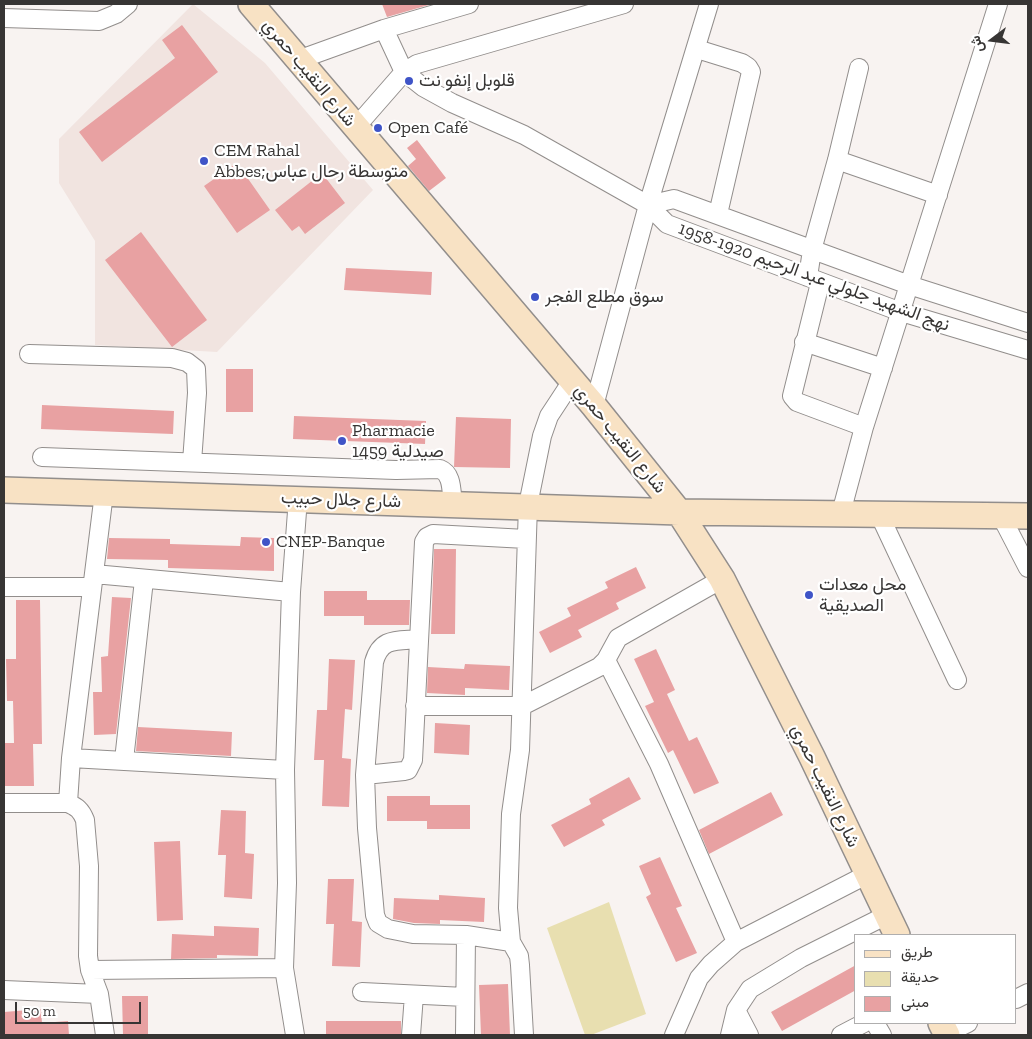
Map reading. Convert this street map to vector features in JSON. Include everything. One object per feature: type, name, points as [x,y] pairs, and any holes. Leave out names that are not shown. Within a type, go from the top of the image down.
[{"type":"main road","name":"شارع النقيب حمري","points":[[250,4],[354,128],[594,406],[679,512],[722,579],[892,925]]},
{"type":"main road","name":"شارع جلال حبيب","points":[[4,490],[528,505],[679,512],[1028,516]]},
{"type":"street","points":[[4,18],[99,21],[116,14],[128,4]]},
{"type":"street","points":[[298,60],[384,29],[468,4]]},
{"type":"street","points":[[354,128],[404,72],[417,64],[435,57],[624,4]]},
{"type":"street","points":[[594,406],[648,205],[709,4]]},
{"type":"street","points":[[841,513],[864,427],[998,4]]},
{"type":"street","points":[[384,29],[404,72],[452,103],[524,135],[648,205]]},
{"type":"street","points":[[697,48],[742,63],[751,72],[718,214]]},
{"type":"street","points":[[859,68],[837,160],[812,250],[814,280],[804,342],[792,389],[794,399],[864,427]]},
{"type":"street","points":[[837,160],[938,195]]},
{"type":"street","name":"نهج الشهيد جلولي عبد الرحيم 1920-1958","points":[[648,205],[674,199],[909,285],[1028,323]]},
{"type":"street","name":"نهج الشهيد جلولي عبد الرحيم 1920-1958","points":[[648,205],[667,224],[901,312],[1028,350]]},
{"type":"street","points":[[804,342],[884,368]]},
{"type":"street","points":[[29,354],[172,358],[187,362],[196,369],[197,385],[192,462]]},
{"type":"street","points":[[524,1035],[519,956],[511,942],[508,908],[511,814],[520,750],[528,505],[542,436],[549,416],[572,380]]},
{"type":"street","points":[[42,457],[396,470],[440,469],[450,479],[453,504]]},
{"type":"street","points":[[68,803],[71,758],[104,492]]},
{"type":"street","points":[[295,1035],[284,968],[287,883],[285,770],[291,592],[298,498]]},
{"type":"street","points":[[880,514],[957,680]]},
{"type":"street","points":[[1001,516],[1028,568]]},
{"type":"street","points":[[365,775],[408,770],[413,760],[424,542],[427,537],[433,534],[526,539]]},
{"type":"street","points":[[415,706],[522,706],[598,667],[606,660],[618,638],[722,579]]},
{"type":"street","points":[[4,587],[93,581],[144,580],[291,592]]},
{"type":"street","points":[[124,760],[144,580]]},
{"type":"street","points":[[420,639],[384,644],[376,654],[365,775],[366,828],[375,916],[378,923],[388,929],[413,934],[466,935],[511,942]]},
{"type":"street","points":[[606,660],[659,764],[736,942]]},
{"type":"street","points":[[71,758],[285,770]]},
{"type":"street","points":[[4,803],[68,803],[77,806],[85,820],[90,970],[99,994],[105,1035]]},
{"type":"street","points":[[674,1035],[699,978],[711,964],[736,942],[868,874]]},
{"type":"street","points":[[867,934],[892,925]]},
{"type":"street","points":[[465,1035],[466,935]]},
{"type":"street","points":[[730,1035],[736,1010],[750,989],[801,958],[854,939]]},
{"type":"street","points":[[90,970],[284,968]]},
{"type":"street","points":[[4,990],[99,994]]},
{"type":"street","points":[[362,992],[465,997]]},
{"type":"street","points":[[411,1035],[414,994]]},
{"type":"street","points":[[736,1010],[749,1035]]},
{"type":"street","points":[[841,1035],[862,1024]]},
{"type":"street","points":[[876,1024],[882,1035]]},
{"type":"street","points":[[944,1032],[965,1024]]},
{"type":"shaded area","name":"CEM Rahal Abbes;متوسطة رحال عباس","points":[[193,4],[265,63],[373,190],[217,352],[95,345],[95,241],[59,183],[59,139]]},
{"type":"green space","points":[[609,902],[646,1014],[591,1035],[585,1035],[547,928]]},
{"type":"building","points":[[382,4],[432,4],[387,17]]},
{"type":"building","points":[[182,25],[218,72],[102,162],[79,132],[175,58],[162,40]]},
{"type":"building","points":[[417,140],[446,178],[429,191],[408,166],[416,159],[407,148]]},
{"type":"building","points":[[237,163],[270,210],[237,233],[204,186]]},
{"type":"building","points":[[322,173],[345,203],[305,234],[299,226],[292,231],[275,210]]},
{"type":"building","points":[[141,232],[207,320],[172,347],[105,260]]},
{"type":"building","points":[[346,268],[432,272],[431,295],[344,290]]},
{"type":"building","points":[[226,369],[253,369],[253,412],[226,412]]},
{"type":"building","points":[[42,405],[174,411],[173,434],[41,429]]},
{"type":"building","points":[[294,416],[426,421],[425,444],[293,439]]},
{"type":"building","points":[[456,417],[511,419],[510,468],[454,467]]},
{"type":"building","points":[[241,537],[274,538],[274,571],[168,568],[168,560],[107,559],[109,538],[170,539],[170,544],[240,546]]},
{"type":"building","points":[[434,549],[456,549],[455,634],[431,634]]},
{"type":"building","points":[[636,567],[646,588],[616,603],[619,609],[578,630],[582,637],[550,653],[539,632],[571,616],[567,608],[608,588],[605,582]]},
{"type":"building","points":[[324,591],[367,591],[367,600],[410,600],[409,625],[364,625],[364,616],[324,616]]},
{"type":"building","points":[[112,597],[131,598],[116,734],[94,735],[93,692],[102,692],[101,657],[108,656]]},
{"type":"building","points":[[16,600],[40,600],[42,744],[33,744],[34,786],[5,786],[5,743],[14,743],[13,701],[7,701],[6,659],[16,659]]},
{"type":"building","points":[[656,649],[675,690],[667,694],[689,741],[697,737],[719,783],[694,794],[673,750],[668,753],[645,706],[654,702],[634,659]]},
{"type":"building","points":[[329,659],[355,660],[352,710],[345,709],[342,758],[351,759],[349,807],[322,806],[324,760],[314,760],[317,710],[327,710]]},
{"type":"building","points":[[465,664],[510,666],[509,690],[465,688],[465,695],[427,693],[428,667],[464,669]]},
{"type":"building","points":[[435,723],[470,725],[469,755],[434,753]]},
{"type":"building","points":[[138,727],[232,732],[231,756],[136,751]]},
{"type":"building","points":[[629,777],[641,799],[602,820],[605,825],[564,847],[551,825],[591,804],[589,799]]},
{"type":"building","points":[[771,792],[783,815],[709,854],[699,830]]},
{"type":"building","points":[[387,796],[430,796],[430,805],[470,805],[470,829],[427,829],[427,821],[387,821]]},
{"type":"building","points":[[221,810],[246,811],[245,853],[254,854],[252,899],[224,897],[226,855],[218,855]]},
{"type":"building","points":[[180,841],[183,920],[157,921],[154,842]]},
{"type":"building","points":[[660,857],[682,906],[676,908],[697,953],[676,962],[646,897],[651,894],[639,866]]},
{"type":"building","points":[[328,879],[354,879],[352,921],[362,922],[360,967],[332,966],[334,924],[326,924]]},
{"type":"building","points":[[439,895],[485,898],[484,922],[440,920],[440,924],[414,923],[393,919],[394,898],[439,900]]},
{"type":"building","points":[[214,926],[259,928],[258,956],[217,955],[217,958],[171,959],[172,934],[214,936]]},
{"type":"building","points":[[854,966],[854,991],[782,1031],[771,1012]]},
{"type":"building","points":[[508,984],[510,1035],[481,1035],[479,985]]},
{"type":"building","points":[[122,996],[148,996],[148,1035],[123,1035]]},
{"type":"building","points":[[41,1009],[42,1023],[68,1021],[69,1035],[4,1035],[4,1012]]},
{"type":"building","points":[[326,1021],[401,1021],[401,1035],[326,1035]]},
{"type":"place","name":"قلوبل إنفو نت","points":[[409,81]]},
{"type":"place","name":"Open Café","points":[[378,128]]},
{"type":"place","name":"CEM Rahal Abbes;متوسطة رحال عباس","points":[[204,161]]},
{"type":"place","name":"سوق مطلع الفجر","points":[[535,297]]},
{"type":"place","name":"Pharmacie 1459 صيدلية","points":[[342,441]]},
{"type":"place","name":"CNEP-Banque","points":[[266,542]]},
{"type":"place","name":"محل معدات الصديقية","points":[[809,595]]}]
